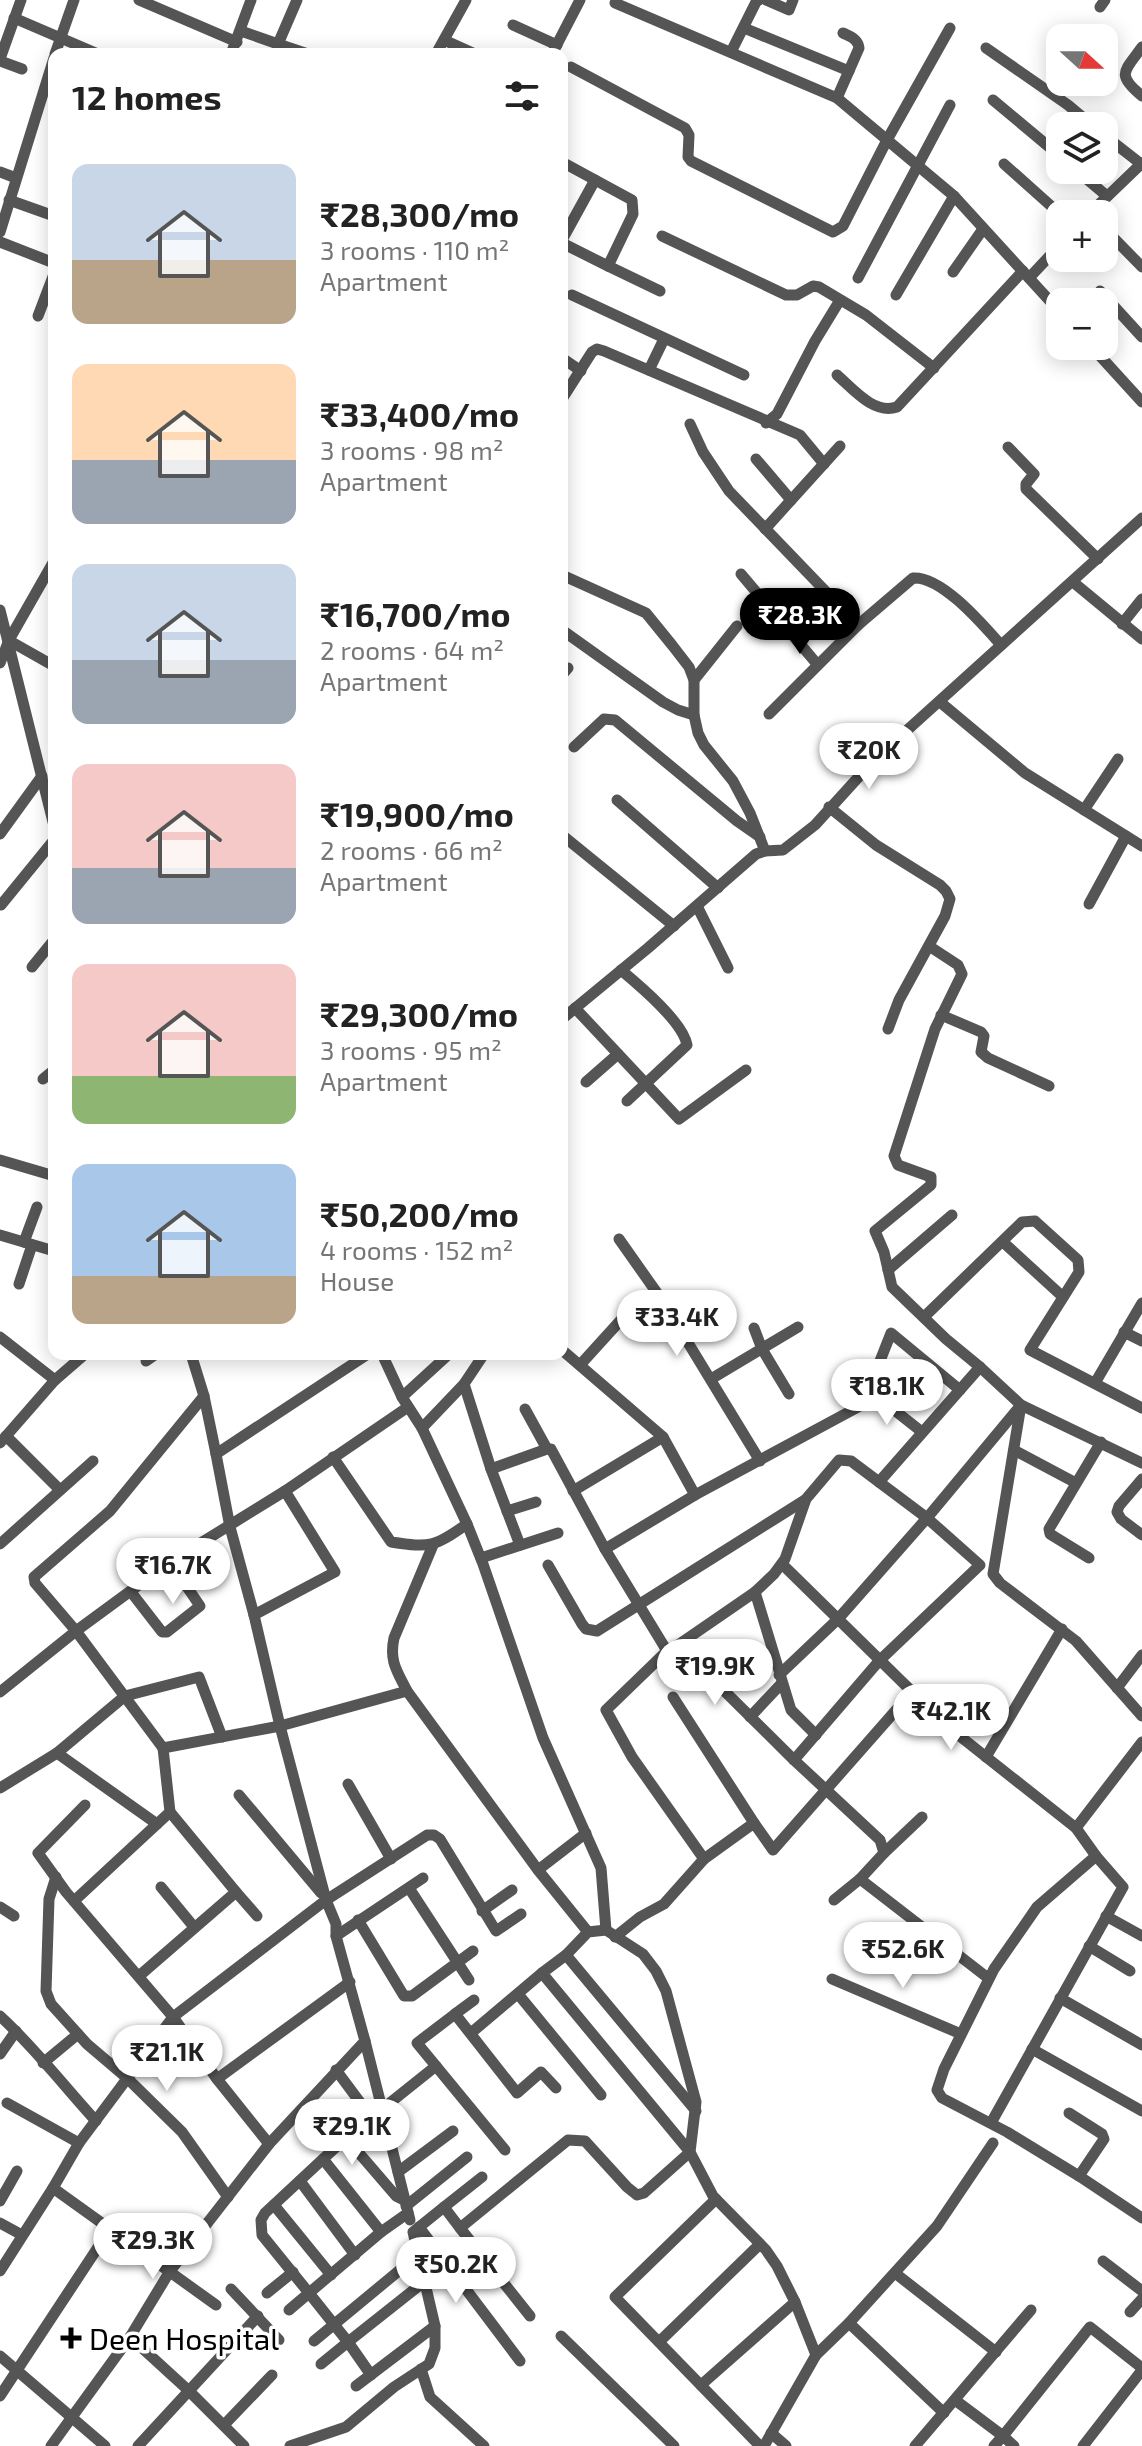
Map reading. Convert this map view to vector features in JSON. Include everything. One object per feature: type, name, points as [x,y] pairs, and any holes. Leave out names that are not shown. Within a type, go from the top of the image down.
[{"type":"street","points":[[21,0],[0,60],[22,69]]},
{"type":"street","points":[[58,48],[74,0]]},
{"type":"street","points":[[139,0],[276,48]]},
{"type":"street","points":[[234,48],[251,0]]},
{"type":"street","points":[[279,48],[297,0]]},
{"type":"street","points":[[439,48],[466,0]]},
{"type":"street","points":[[731,52],[759,0]]},
{"type":"street","points":[[766,0],[789,10],[793,0]]},
{"type":"street","points":[[555,48],[577,1]]},
{"type":"street","points":[[615,3],[837,98],[954,196],[1046,296]]},
{"type":"street","points":[[14,18],[84,48]]},
{"type":"street","points":[[513,25],[551,48]]},
{"type":"street","points":[[744,28],[849,71]]},
{"type":"street","points":[[571,67],[685,128],[689,135],[688,157],[691,161],[833,232],[843,226],[950,28]]},
{"type":"street","points":[[837,98],[859,48],[853,38],[843,33]]},
{"type":"street","points":[[444,40],[462,48]]},
{"type":"street","points":[[1142,47],[1124,76],[1142,96]]},
{"type":"street","points":[[986,48],[1076,112]]},
{"type":"street","points":[[0,232],[48,80]]},
{"type":"street","points":[[993,100],[1046,144]]},
{"type":"street","points":[[858,278],[950,105]]},
{"type":"street","points":[[1103,200],[1141,164],[1118,146]]},
{"type":"street","points":[[1004,164],[1046,202]]},
{"type":"street","points":[[568,165],[632,200],[634,205],[633,214],[608,266]]},
{"type":"street","points":[[0,172],[16,178]]},
{"type":"street","points":[[568,230],[595,180]]},
{"type":"street","points":[[1093,184],[1107,196]]},
{"type":"street","points":[[896,295],[954,196]]},
{"type":"street","points":[[9,200],[48,214]]},
{"type":"street","points":[[953,272],[983,229]]},
{"type":"street","points":[[662,236],[786,295],[797,295],[813,286],[866,315],[934,368]]},
{"type":"street","points":[[0,242],[48,261]]},
{"type":"street","points":[[1118,242],[1142,267]]},
{"type":"street","points":[[568,244],[660,291]]},
{"type":"street","points":[[837,375],[875,407],[890,410],[897,407],[1046,257]]},
{"type":"street","points":[[38,316],[48,290]]},
{"type":"street","points":[[572,295],[744,375]]},
{"type":"street","points":[[766,423],[777,414],[840,300]]},
{"type":"street","points":[[1118,311],[1142,337]]},
{"type":"street","points":[[649,370],[664,339]]},
{"type":"street","points":[[568,390],[597,349],[800,435],[824,464]]},
{"type":"street","points":[[1104,360],[1142,402]]},
{"type":"street","points":[[568,362],[581,371]]},
{"type":"street","points":[[690,424],[729,491],[858,625]]},
{"type":"street","points":[[765,529],[840,446]]},
{"type":"street","points":[[1008,447],[1034,474],[1026,489],[1098,559]]},
{"type":"street","points":[[756,459],[791,500]]},
{"type":"street","points":[[568,1014],[756,854],[783,850],[815,825],[874,760],[1141,521]]},
{"type":"street","points":[[0,663],[4,638],[48,570]]},
{"type":"street","points":[[741,574],[817,664]]},
{"type":"street","points":[[769,714],[858,625],[913,578],[921,577],[941,588],[962,604],[1001,645]]},
{"type":"street","points":[[568,578],[646,613],[689,667],[694,680],[694,715],[698,733],[733,781],[765,851]]},
{"type":"street","points":[[1073,582],[1142,639]]},
{"type":"street","points":[[1122,624],[1142,599]]},
{"type":"street","points":[[0,610],[4,638],[48,800]]},
{"type":"street","points":[[694,680],[737,626]]},
{"type":"street","points":[[568,634],[663,702],[694,715]]},
{"type":"street","points":[[4,638],[48,663]]},
{"type":"street","points":[[940,702],[1015,765],[1142,846]]},
{"type":"street","points":[[574,747],[604,719],[615,720],[760,837]]},
{"type":"street","points":[[1084,810],[1118,759]]},
{"type":"street","points":[[0,834],[42,776]]},
{"type":"street","points":[[617,800],[718,888]]},
{"type":"street","points":[[829,807],[876,845],[946,891],[950,899],[945,916],[899,1000],[888,1029]]},
{"type":"street","points":[[1089,904],[1126,836]]},
{"type":"street","points":[[568,840],[674,926]]},
{"type":"street","points":[[1,905],[48,847]]},
{"type":"street","points":[[697,906],[728,968]]},
{"type":"street","points":[[929,946],[958,965],[962,974],[941,1015],[894,1156],[898,1165],[931,1177],[931,1185],[875,1231],[884,1252],[892,1287],[1021,1405],[1142,1463]]},
{"type":"street","points":[[32,967],[48,947]]},
{"type":"street","points":[[621,970],[655,1000],[687,1040],[685,1049],[627,1101]]},
{"type":"street","points":[[575,1008],[679,1119],[746,1070]]},
{"type":"street","points":[[941,1015],[983,1033],[981,1052],[988,1058],[1049,1086]]},
{"type":"street","points":[[586,1082],[618,1054]]},
{"type":"street","points":[[43,1079],[48,1075]]},
{"type":"street","points":[[0,1160],[48,1174]]},
{"type":"street","points":[[19,1284],[37,1207]]},
{"type":"street","points":[[888,1270],[952,1215]]},
{"type":"street","points":[[924,1317],[1022,1222],[1035,1221],[1078,1260],[1079,1272],[1030,1350],[1142,1408]]},
{"type":"street","points":[[0,1235],[48,1249]]},
{"type":"street","points":[[619,1239],[662,1300],[760,1461]]},
{"type":"street","points":[[1003,1242],[1063,1297]]},
{"type":"street","points":[[1095,1383],[1142,1303]]},
{"type":"street","points":[[580,1365],[629,1311]]},
{"type":"street","points":[[711,1379],[798,1327]]},
{"type":"street","points":[[754,1328],[762,1349],[789,1394]]},
{"type":"street","points":[[1124,1332],[1142,1341]]},
{"type":"street","points":[[605,1549],[695,1495],[873,1399],[878,1366],[891,1333],[960,1390]]},
{"type":"street","points":[[0,1337],[55,1380]]},
{"type":"street","points":[[568,1355],[663,1437],[695,1495]]},
{"type":"street","points":[[59,1489],[3,1440],[55,1380],[78,1360]]},
{"type":"street","points":[[193,1360],[204,1396],[230,1527],[280,1726],[326,1900],[336,1924],[336,1936],[406,2207],[416,2230],[520,2361]]},
{"type":"street","points":[[216,1454],[359,1360]]},
{"type":"street","points":[[385,1360],[405,1402],[422,1428],[481,1558],[543,1738],[601,1868],[610,1933]]},
{"type":"street","points":[[1,1689],[170,1562],[230,1527],[333,1457],[405,1402],[444,1360]]},
{"type":"street","points":[[422,1428],[464,1384],[480,1360]]},
{"type":"street","points":[[879,1482],[980,1367]]},
{"type":"street","points":[[464,1384],[491,1469],[520,1545]]},
{"type":"street","points":[[874,1394],[922,1432]]},
{"type":"street","points":[[204,1396],[110,1511],[34,1577],[35,1583],[76,1631],[163,1748],[170,1812],[257,1916]]},
{"type":"street","points":[[1021,1405],[993,1574],[1000,1583],[1076,1641],[1142,1716]]},
{"type":"street","points":[[750,1717],[780,1679],[927,1518],[1021,1405]]},
{"type":"street","points":[[525,1409],[547,1449]]},
{"type":"street","points":[[573,1491],[663,1437]]},
{"type":"street","points":[[1089,1558],[1049,1531],[1101,1442]]},
{"type":"street","points":[[491,1469],[551,1449],[639,1605],[672,1648],[880,1840],[884,1853]]},
{"type":"street","points":[[1014,1450],[1076,1483]]},
{"type":"street","points":[[333,1457],[391,1542],[433,1545],[467,1524]]},
{"type":"street","points":[[548,1565],[586,1629],[597,1631],[806,1499],[839,1460],[851,1461],[927,1518],[980,1565],[879,1661],[794,1760]]},
{"type":"street","points":[[0,1544],[93,1461]]},
{"type":"street","points":[[1142,1479],[1117,1512],[1121,1519],[1142,1535]]},
{"type":"street","points":[[254,1615],[335,1572],[285,1491]]},
{"type":"street","points":[[704,1859],[632,1757],[606,1710],[672,1648],[755,1592],[782,1564],[806,1499]]},
{"type":"street","points":[[507,1511],[536,1502]]},
{"type":"street","points":[[481,1558],[558,1533]]},
{"type":"street","points":[[433,1545],[394,1638],[391,1652],[393,1662],[407,1691],[538,1870],[588,1932],[610,1933],[643,1954],[656,1971],[666,1991],[696,2102],[690,2152],[644,2193],[637,2195],[627,2187],[585,2141],[568,2140],[460,2228]]},
{"type":"street","points":[[131,1592],[162,1632],[167,1632],[200,1606],[170,1562]]},
{"type":"street","points":[[782,1564],[947,1726],[1076,1828],[1123,1887],[991,2123]]},
{"type":"street","points":[[755,1592],[791,1710],[816,1735]]},
{"type":"street","points":[[986,1757],[1062,1629]]},
{"type":"street","points":[[1117,1688],[1142,1655]]},
{"type":"street","points":[[0,1788],[57,1753],[125,1696],[199,1677],[222,1737]]},
{"type":"street","points":[[163,1748],[280,1726],[407,1691]]},
{"type":"street","points":[[673,1697],[773,1850],[912,1692]]},
{"type":"street","points":[[1076,1828],[1142,1742]]},
{"type":"street","points":[[57,1753],[157,1824]]},
{"type":"street","points":[[348,1784],[391,1859]]},
{"type":"street","points":[[239,1795],[326,1900]]},
{"type":"street","points":[[85,1805],[38,1853],[74,1901],[173,2017],[269,2144]]},
{"type":"street","points":[[74,1901],[170,1812]]},
{"type":"street","points":[[834,1900],[860,1879],[922,1817]]},
{"type":"street","points":[[610,1933],[664,1904],[704,1859],[754,1823]]},
{"type":"street","points":[[538,1870],[586,1833]]},
{"type":"street","points":[[0,2271],[79,2143],[173,2017],[326,1900],[427,1835],[438,1837],[496,1931],[521,1914]]},
{"type":"street","points":[[1096,1856],[1037,1907],[988,1978],[938,2081],[937,2090],[942,2098],[991,2123],[1138,2214],[1142,2198]]},
{"type":"street","points":[[56,1877],[49,1899],[46,1991],[51,2004],[78,2034],[182,2132],[228,2197]]},
{"type":"street","points":[[336,1936],[423,1878]]},
{"type":"street","points":[[860,1879],[988,1978]]},
{"type":"street","points":[[161,1887],[194,1927]]},
{"type":"street","points":[[409,1888],[469,1980]]},
{"type":"street","points":[[482,1911],[512,1890]]},
{"type":"street","points":[[139,1976],[236,1892]]},
{"type":"street","points":[[0,1907],[14,1916]]},
{"type":"street","points":[[1106,1916],[1142,1936]]},
{"type":"street","points":[[358,1920],[404,1996],[412,1996],[473,1951]]},
{"type":"street","points":[[471,2033],[566,1955],[588,1932]]},
{"type":"street","points":[[1089,1946],[1130,1971]]},
{"type":"street","points":[[566,1955],[696,2111]]},
{"type":"street","points":[[542,1973],[690,2152],[716,2199],[777,2266],[816,2355]]},
{"type":"street","points":[[832,1979],[961,2034]]},
{"type":"street","points":[[217,2079],[350,1982]]},
{"type":"street","points":[[518,1994],[601,2095]]},
{"type":"street","points":[[1060,1998],[1142,2045]]},
{"type":"street","points":[[474,2000],[417,2043],[505,2150]]},
{"type":"street","points":[[455,2014],[517,2093],[541,2072],[556,2088]]},
{"type":"street","points":[[0,2016],[27,2041],[96,2121]]},
{"type":"street","points":[[0,2054],[16,2031]]},
{"type":"street","points":[[43,2063],[78,2034]]},
{"type":"street","points":[[51,2446],[130,2337],[170,2271],[269,2144],[365,2041]]},
{"type":"street","points":[[1032,2049],[1142,2111]]},
{"type":"street","points":[[371,2375],[262,2235],[261,2220],[346,2138],[436,2066]]},
{"type":"street","points":[[336,2070],[371,2117]]},
{"type":"street","points":[[7,2103],[79,2143]]},
{"type":"street","points":[[1069,2113],[1104,2137],[1079,2176]]},
{"type":"street","points":[[398,2172],[453,2131]]},
{"type":"street","points":[[346,2138],[406,2207]]},
{"type":"street","points":[[716,2199],[615,2297],[762,2446],[816,2355],[937,2226],[993,2143]]},
{"type":"street","points":[[289,2310],[467,2157]]},
{"type":"street","points":[[323,2159],[381,2232]]},
{"type":"street","points":[[0,2201],[17,2171]]},
{"type":"street","points":[[416,2230],[482,2177]]},
{"type":"street","points":[[300,2181],[355,2255]]},
{"type":"street","points":[[53,2188],[216,2305]]},
{"type":"street","points":[[274,2205],[331,2275]]},
{"type":"street","points":[[444,2207],[530,2316]]},
{"type":"street","points":[[0,2223],[22,2235]]},
{"type":"street","points":[[0,2396],[110,2229]]},
{"type":"street","points":[[290,2446],[346,2427],[394,2387],[429,2364],[435,2348],[435,2326],[418,2255],[416,2230]]},
{"type":"street","points":[[659,2342],[760,2244]]},
{"type":"street","points":[[314,2341],[418,2255]]},
{"type":"street","points":[[1103,2261],[1142,2291]]},
{"type":"street","points":[[267,2293],[293,2272]]},
{"type":"street","points":[[895,2273],[996,2352]]},
{"type":"street","points":[[321,2364],[425,2281]]},
{"type":"street","points":[[231,2289],[279,2340]]},
{"type":"street","points":[[1130,2312],[1142,2299]]},
{"type":"street","points":[[701,2385],[795,2302]]},
{"type":"street","points":[[915,2446],[1031,2310]]},
{"type":"street","points":[[138,2446],[258,2316]]},
{"type":"street","points":[[849,2323],[944,2413]]},
{"type":"street","points":[[356,2386],[435,2326]]},
{"type":"street","points":[[994,2446],[1090,2327],[1142,2369],[1083,2446]]},
{"type":"street","points":[[561,2336],[674,2446]]},
{"type":"street","points":[[130,2337],[244,2446]]},
{"type":"street","points":[[0,2356],[105,2446]]},
{"type":"street","points":[[421,2369],[430,2397],[484,2446]]},
{"type":"street","points":[[224,2425],[272,2375]]},
{"type":"street","points":[[955,2400],[1014,2446]]},
{"type":"street","points":[[771,2433],[786,2446]]},
{"type":"place","name":"Deen Hospital","points":[[71,2338]]}]
